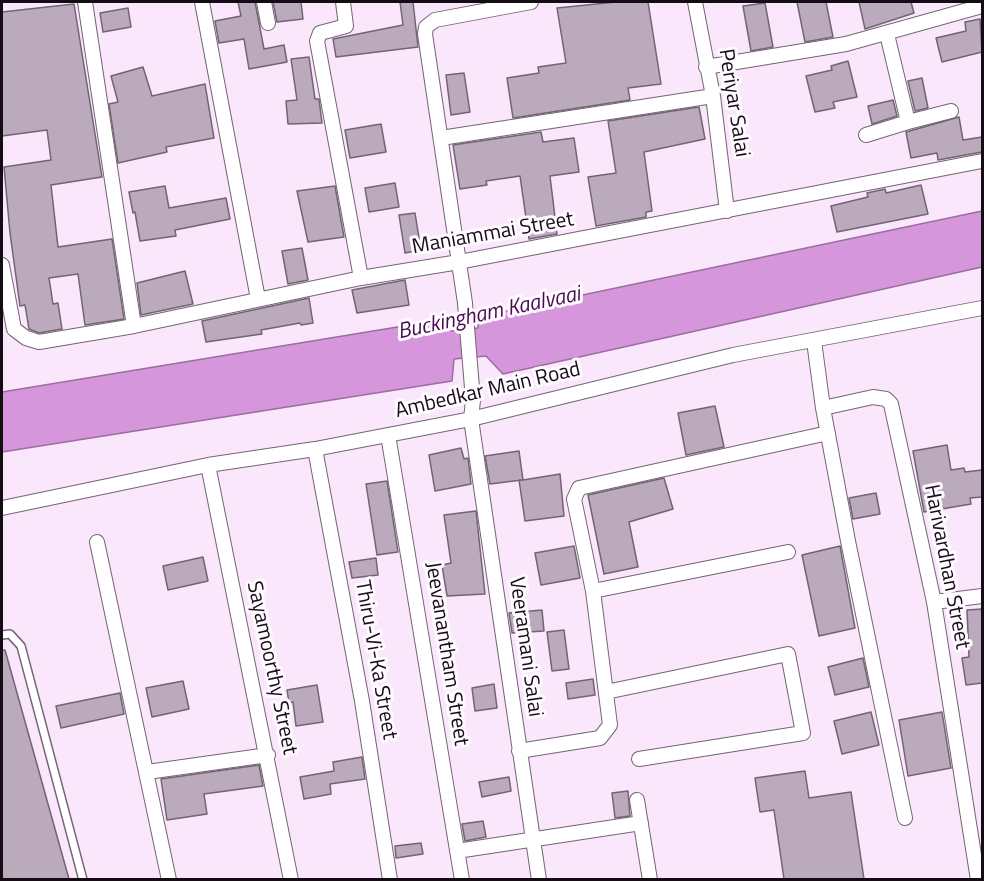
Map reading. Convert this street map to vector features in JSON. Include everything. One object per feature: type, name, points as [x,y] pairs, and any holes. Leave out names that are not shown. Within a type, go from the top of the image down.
[{"type":"street","points":[[85,2],[135,326]]},
{"type":"street","points":[[202,2],[258,298]]},
{"type":"street","points":[[264,2],[268,23]]},
{"type":"street","points":[[343,2],[346,26],[320,33],[317,41],[361,278]]},
{"type":"street","name":"Veeramani Salai","points":[[531,2],[435,20],[426,27],[465,308],[473,400],[471,419],[539,879]]},
{"type":"street","name":"Periyar Salai","points":[[695,2],[713,96],[727,211]]},
{"type":"street","points":[[706,66],[846,44],[887,34],[976,5]]},
{"type":"street","points":[[887,34],[908,122]]},
{"type":"street","points":[[441,138],[713,96]]},
{"type":"street","points":[[866,135],[951,111]]},
{"type":"street","name":"Maniammai Street","points":[[8,330],[39,342],[135,326],[258,298],[459,262],[982,161]]},
{"type":"street","points":[[2,265],[8,330]]},
{"type":"street","name":"Ambedkar Main Road","points":[[2,508],[208,465],[315,449],[471,419],[733,355],[982,308]]},
{"type":"street","points":[[814,341],[823,408],[905,818]]},
{"type":"street","name":"Harivardhan Street","points":[[823,408],[873,397],[886,399],[891,404],[934,602],[978,879]]},
{"type":"street","points":[[519,752],[600,738],[610,725],[592,591],[574,499],[579,488],[828,434]]},
{"type":"street","name":"Jeevanantham Street","points":[[388,435],[462,879]]},
{"type":"street","name":"Thiru-Vi-Ka Street","points":[[315,449],[362,701],[390,879]]},
{"type":"street","name":"Sayamoorthy Street","points":[[208,465],[268,755],[291,879]]},
{"type":"street","points":[[98,542],[169,879]]},
{"type":"street","points":[[592,591],[788,552]]},
{"type":"street","points":[[934,602],[982,596]]},
{"type":"street","points":[[606,692],[788,654],[803,733],[639,759]]},
{"type":"street","points":[[147,772],[268,755]]},
{"type":"street","points":[[637,800],[650,879]]},
{"type":"street","points":[[458,851],[641,823]]},
{"type":"lane","points":[[2,635],[10,634],[21,646],[82,879]]},
{"type":"shaded area","points":[[982,211],[982,267],[503,374],[486,356],[454,359],[452,381],[2,452],[2,392],[446,319],[452,331],[478,328],[478,317]]},
{"type":"building","points":[[238,2],[255,2],[264,49],[284,45],[287,62],[249,69],[244,39],[219,43],[215,21],[241,16]]},
{"type":"building","points":[[273,2],[301,2],[303,19],[277,22]]},
{"type":"building","points":[[400,2],[413,2],[418,47],[336,57],[333,39],[403,25]]},
{"type":"building","points":[[616,2],[648,2],[661,84],[628,88],[630,100],[513,118],[507,78],[539,73],[538,67],[566,63],[557,8]]},
{"type":"building","points":[[797,2],[826,2],[833,37],[805,42]]},
{"type":"building","points":[[859,2],[911,2],[914,13],[865,29]]},
{"type":"building","points":[[765,3],[773,47],[751,51],[743,6]]},
{"type":"building","points":[[74,4],[102,177],[51,185],[58,247],[112,239],[124,319],[85,325],[78,274],[49,278],[53,304],[58,303],[62,329],[39,333],[29,329],[25,305],[20,306],[4,167],[51,160],[47,130],[2,136],[2,12]]},
{"type":"building","points":[[128,8],[131,27],[103,32],[100,13]]},
{"type":"building","points":[[980,19],[982,52],[942,62],[936,38],[966,31],[965,22]]},
{"type":"building","points":[[309,57],[315,99],[319,99],[322,123],[288,124],[286,101],[297,100],[291,59]]},
{"type":"building","points":[[848,61],[857,97],[833,102],[835,108],[815,112],[806,76],[832,70],[831,66]]},
{"type":"building","points":[[143,67],[152,96],[205,84],[214,138],[166,147],[167,152],[118,163],[109,104],[118,102],[111,76]]},
{"type":"building","points":[[464,73],[470,112],[451,115],[446,75]]},
{"type":"building","points":[[922,78],[928,108],[915,111],[908,81]]},
{"type":"building","points":[[893,100],[897,116],[872,124],[868,106]]},
{"type":"building","points":[[699,107],[705,139],[644,152],[652,211],[646,212],[646,217],[596,226],[588,177],[616,173],[608,121]]},
{"type":"building","points":[[959,117],[963,140],[982,137],[982,152],[938,160],[937,153],[911,158],[906,132]]},
{"type":"building","points":[[381,124],[386,152],[350,158],[345,130]]},
{"type":"building","points":[[541,132],[543,142],[574,138],[579,172],[550,176],[557,234],[529,239],[520,176],[486,181],[487,185],[460,189],[453,145]]},
{"type":"building","points":[[395,183],[399,207],[369,212],[365,188]]},
{"type":"building","points":[[921,185],[928,214],[837,232],[831,206],[868,197],[867,193],[885,189],[886,193]]},
{"type":"building","points":[[165,186],[169,208],[226,198],[230,219],[175,230],[176,236],[140,241],[129,192]]},
{"type":"building","points":[[335,186],[344,237],[308,242],[297,191]]},
{"type":"building","points":[[415,213],[421,250],[405,253],[399,215]]},
{"type":"building","points":[[302,248],[308,280],[288,284],[282,251]]},
{"type":"building","points":[[185,271],[193,304],[141,315],[137,283]]},
{"type":"building","points":[[405,280],[409,305],[357,313],[352,290]]},
{"type":"building","points":[[309,298],[313,323],[301,325],[300,323],[261,330],[262,334],[206,342],[202,321]]},
{"type":"building","points":[[715,406],[724,447],[686,455],[678,413]]},
{"type":"building","points":[[947,445],[951,470],[964,468],[965,472],[982,470],[982,497],[970,498],[971,504],[924,512],[913,451]]},
{"type":"building","points":[[461,448],[464,459],[468,458],[471,484],[435,491],[429,455]]},
{"type":"building","points":[[519,451],[523,480],[560,474],[564,516],[525,521],[519,480],[490,484],[485,456]]},
{"type":"building","points":[[664,478],[673,509],[629,522],[638,567],[604,574],[588,495]]},
{"type":"building","points":[[387,481],[398,552],[377,555],[366,484]]},
{"type":"building","points":[[876,493],[880,514],[853,519],[849,498]]},
{"type":"building","points":[[476,511],[485,594],[447,596],[442,565],[451,563],[444,515]]},
{"type":"building","points":[[574,546],[580,578],[541,585],[535,553]]},
{"type":"building","points":[[840,546],[855,628],[819,636],[802,555]]},
{"type":"building","points":[[203,557],[208,581],[168,590],[163,566]]},
{"type":"building","points":[[376,558],[378,575],[352,578],[349,562]]},
{"type":"building","points":[[982,609],[982,683],[966,685],[962,658],[969,657],[967,610]]},
{"type":"building","points":[[542,610],[544,631],[512,633],[509,613]]},
{"type":"building","points":[[564,630],[569,669],[552,671],[547,632]]},
{"type":"building","points":[[2,650],[5,650],[69,879],[2,879]]},
{"type":"building","points":[[863,658],[869,687],[835,695],[828,667]]},
{"type":"building","points":[[593,679],[595,695],[568,699],[566,683]]},
{"type":"building","points":[[183,681],[189,709],[152,717],[146,688]]},
{"type":"building","points":[[494,684],[497,708],[475,711],[472,688]]},
{"type":"building","points":[[317,685],[323,722],[296,726],[293,702],[289,703],[287,690]]},
{"type":"building","points":[[120,693],[124,714],[61,728],[56,706]]},
{"type":"building","points":[[871,712],[879,745],[842,754],[834,721]]},
{"type":"building","points":[[942,712],[951,768],[908,776],[899,720]]},
{"type":"building","points":[[362,757],[365,779],[330,784],[331,794],[304,799],[300,777],[334,771],[333,762]]},
{"type":"building","points":[[259,765],[263,786],[204,794],[207,814],[167,820],[161,779]]},
{"type":"building","points":[[805,771],[809,798],[851,792],[864,879],[784,879],[774,810],[760,812],[755,778]]},
{"type":"building","points":[[509,777],[511,791],[482,797],[479,782]]},
{"type":"building","points":[[628,791],[630,816],[615,818],[612,793]]},
{"type":"building","points":[[483,821],[486,837],[465,841],[462,824]]},
{"type":"building","points":[[421,843],[423,854],[396,858],[395,846]]},
{"type":"water label","name":"Buckingham Kaalvaai","points":[[489,314]]}]
